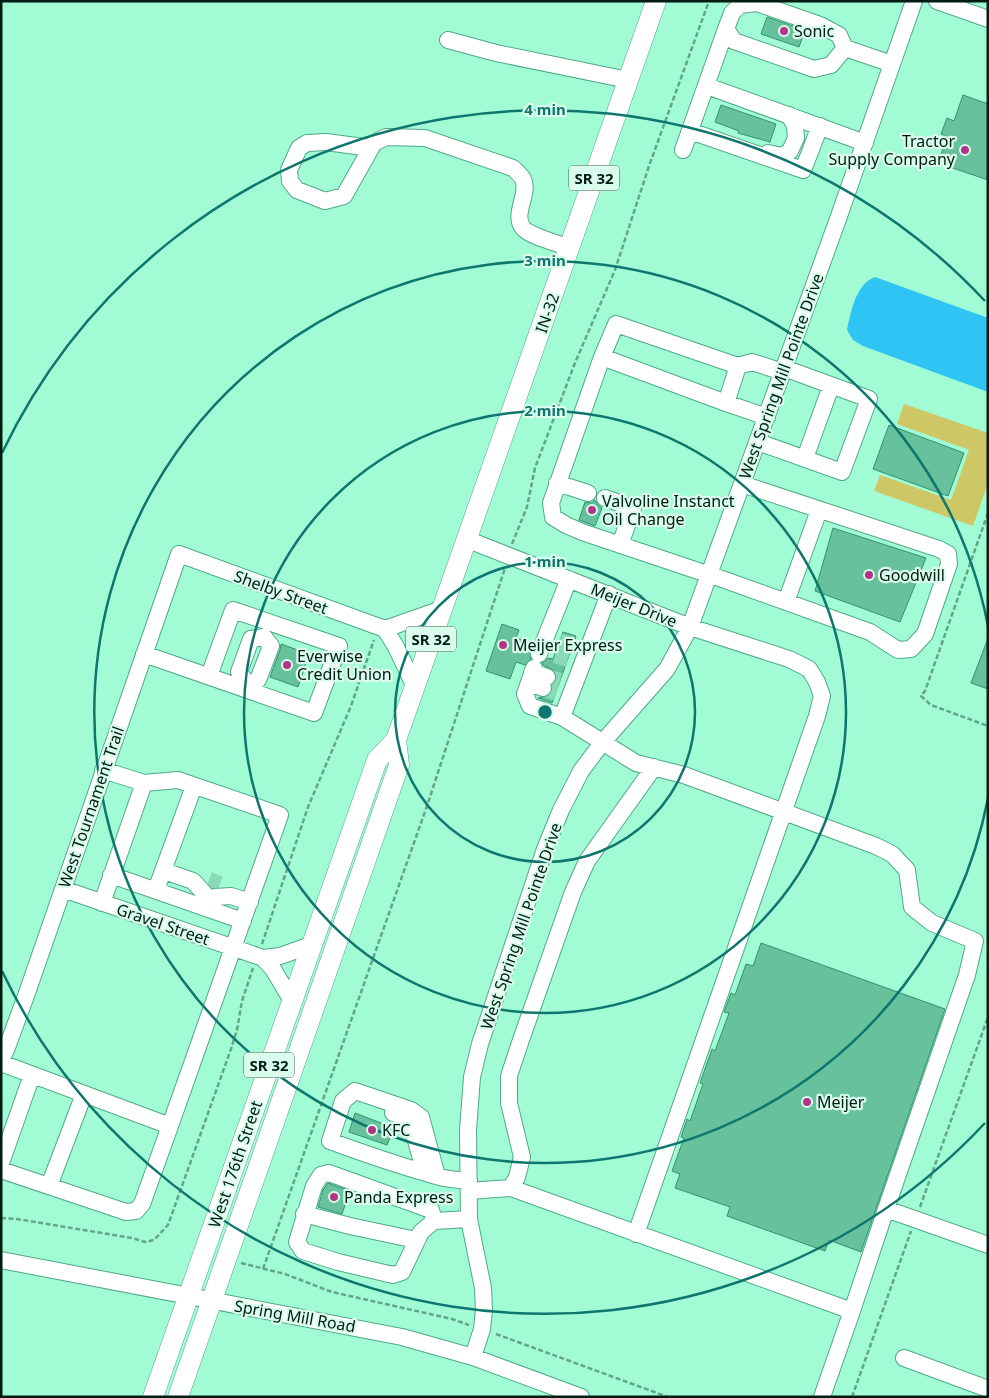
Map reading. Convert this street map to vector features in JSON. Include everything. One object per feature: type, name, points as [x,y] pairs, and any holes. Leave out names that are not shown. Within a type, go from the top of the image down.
[{"type":"main road","name":"IN-32","points":[[466,539],[656,1]]},
{"type":"main road","name":"West 176th Street","points":[[153,1397],[377,760],[396,740],[466,539]]},
{"type":"main road","name":"West 176th Street","points":[[178,1397],[400,765],[396,740]]},
{"type":"street","name":"West Spring Mill Pointe Drive","points":[[473,1357],[482,1329],[484,1310],[483,1288],[469,1219],[468,1130],[472,1078],[480,1044],[545,849],[561,810],[582,771],[602,742],[667,669],[690,627],[767,418],[914,1]]},
{"type":"street","points":[[937,1],[988,19]]},
{"type":"street","points":[[683,150],[732,13],[740,5],[757,3],[820,25],[839,35],[845,48],[892,64]]},
{"type":"street","points":[[726,29],[734,41],[814,69],[831,65],[845,48]]},
{"type":"street","points":[[448,40],[496,53],[628,80]]},
{"type":"street","points":[[707,86],[865,143]]},
{"type":"street","points":[[741,148],[782,156],[790,151],[796,138],[795,126],[789,115]]},
{"type":"street","points":[[690,131],[803,170],[820,126]]},
{"type":"street","points":[[371,148],[326,142],[307,143],[299,148],[290,170],[290,180],[297,190],[325,201],[344,196],[374,143],[386,137],[425,138],[513,168],[522,177],[526,186],[519,216],[522,227],[530,234],[570,248]]},
{"type":"street","points":[[742,484],[939,549],[948,554],[949,564],[925,634],[911,649],[898,650],[870,632],[709,574],[620,545],[566,525],[553,517],[551,502],[557,483],[602,357],[616,324],[738,366],[752,362],[783,370],[869,399],[842,472],[758,442]]},
{"type":"street","points":[[602,357],[767,418]]},
{"type":"street","points":[[726,403],[738,366]]},
{"type":"street","points":[[805,458],[831,386]]},
{"type":"street","points":[[557,483],[588,493]]},
{"type":"street","points":[[606,498],[633,508],[620,545]]},
{"type":"street","points":[[786,602],[819,510]]},
{"type":"street","name":"Meijer Drive","points":[[466,539],[690,627],[789,659],[809,669],[817,682],[822,696],[784,812],[636,1234]]},
{"type":"street","name":"Shelby Street","points":[[179,554],[382,628]]},
{"type":"street","name":"West Tournament Trail","points":[[1,1059],[63,889],[179,554]]},
{"type":"street","points":[[562,717],[555,667],[569,579]]},
{"type":"street","points":[[609,594],[555,667],[525,694],[530,706],[562,717],[636,763],[684,775],[876,846],[892,854],[907,870],[912,907],[932,923],[976,941],[967,975],[822,1397]]},
{"type":"street","points":[[415,687],[396,647],[382,628],[442,609]]},
{"type":"street","points":[[144,654],[209,676],[246,686],[314,713],[339,646],[267,630],[233,610],[209,676]]},
{"type":"street","points":[[246,686],[267,630]]},
{"type":"street","points":[[511,1188],[517,1177],[522,1157],[509,1103],[510,1076],[522,1037],[571,898],[587,861],[654,767]]},
{"type":"street","points":[[1,1170],[126,1212],[136,1211],[142,1204],[280,815],[178,780],[144,783],[103,770]]},
{"type":"street","points":[[102,903],[144,783]]},
{"type":"street","points":[[156,890],[194,786]]},
{"type":"street","points":[[164,871],[250,902]]},
{"type":"street","points":[[112,875],[243,921]]},
{"type":"street","name":"Gravel Street","points":[[63,889],[260,957]]},
{"type":"street","points":[[260,957],[280,956],[312,945]]},
{"type":"street","points":[[260,957],[273,969],[292,1001]]},
{"type":"street","points":[[1,1063],[170,1126]]},
{"type":"street","points":[[1,1162],[32,1075]]},
{"type":"street","points":[[436,1171],[421,1117],[411,1110],[355,1091],[343,1101],[330,1141],[394,1164],[436,1171],[469,1186],[511,1188],[852,1311]]},
{"type":"street","points":[[50,1186],[84,1094]]},
{"type":"street","points":[[434,1221],[431,1210],[329,1174],[321,1175],[314,1186],[297,1242],[303,1251],[338,1262],[393,1275],[402,1272],[421,1232],[434,1221],[469,1219]]},
{"type":"street","points":[[886,1209],[988,1245]]},
{"type":"street","points":[[304,1214],[416,1240]]},
{"type":"street","name":"Spring Mill Road","points":[[1,1260],[402,1337],[473,1357],[581,1397]]},
{"type":"street","points":[[904,1358],[988,1389]]},
{"type":"path","points":[[263,1269],[424,815],[509,556],[527,507],[535,468],[575,363],[615,270],[649,166],[709,1]]},
{"type":"path","points":[[988,513],[925,690],[921,696],[931,706],[988,726]]},
{"type":"path","points":[[260,957],[261,946],[308,807],[382,628]]},
{"type":"path","points":[[240,1262],[285,1274],[332,1292],[452,1319],[668,1397]]},
{"type":"shaded area","points":[[904,404],[988,433],[988,483],[973,526],[874,491],[880,475],[951,500],[969,450],[897,424]]},
{"type":"water","points":[[875,277],[988,318],[988,392],[863,346],[853,340],[847,330],[855,299],[863,286]]},
{"type":"building","name":"Sonic","points":[[767,17],[805,30],[799,47],[761,34]]},
{"type":"building","name":"Tractor Supply Company","points":[[963,95],[988,104],[988,180],[938,163],[947,137],[941,134],[947,118],[954,121]]},
{"type":"building","points":[[721,105],[776,124],[770,142],[738,133],[739,131],[715,122]]},
{"type":"building","points":[[889,425],[964,453],[948,496],[873,469]]},
{"type":"building","points":[[595,500],[602,508],[595,526],[579,520],[585,502],[591,503]]},
{"type":"building","name":"Goodwill","points":[[833,528],[926,558],[900,622],[815,591]]},
{"type":"building","points":[[502,624],[519,630],[516,638],[523,640],[521,648],[530,651],[531,659],[525,665],[516,662],[510,679],[486,671]]},
{"type":"building","points":[[563,632],[576,636],[552,703],[538,698],[550,695],[553,691],[552,685],[557,680],[555,671],[542,663],[548,658],[553,659]]},
{"type":"building","points":[[988,641],[988,689],[971,683]]},
{"type":"building","name":"Everwise Credit Union","points":[[281,644],[309,654],[298,687],[270,677]]},
{"type":"building","name":"Meijer","points":[[761,943],[945,1009],[861,1252],[829,1240],[825,1251],[727,1216],[730,1207],[675,1188],[680,1174],[672,1171],[684,1138],[681,1137],[687,1119],[690,1121],[703,1084],[700,1083],[712,1049],[715,1051],[729,1013],[724,1012],[731,993],[735,995],[746,964],[753,966]]},
{"type":"building","name":"KFC","points":[[355,1113],[394,1128],[387,1145],[349,1132]]},
{"type":"building","name":"Panda Express","points":[[328,1183],[350,1191],[342,1214],[318,1207],[323,1190]]},
{"type":"tunnel","points":[[559,641],[572,647]]},
{"type":"tunnel","points":[[555,655],[568,659]]},
{"type":"tunnel","points":[[547,677],[560,681]]},
{"type":"tunnel","points":[[543,688],[556,693]]},
{"type":"tunnel","points":[[209,880],[220,884]]},
{"type":"place","name":"Sonic","points":[[784,31]]},
{"type":"place","name":"Tractor Supply Company","points":[[965,150]]},
{"type":"place","name":"Valvoline Instanct Oil Change","points":[[592,510]]},
{"type":"place","name":"Goodwill","points":[[869,575]]},
{"type":"place","name":"Meijer Express","points":[[503,645]]},
{"type":"place","name":"Everwise Credit Union","points":[[287,665]]},
{"type":"place","name":"Meijer","points":[[807,1102]]},
{"type":"place","name":"KFC","points":[[372,1130]]},
{"type":"place","name":"Panda Express","points":[[334,1197]]}]
